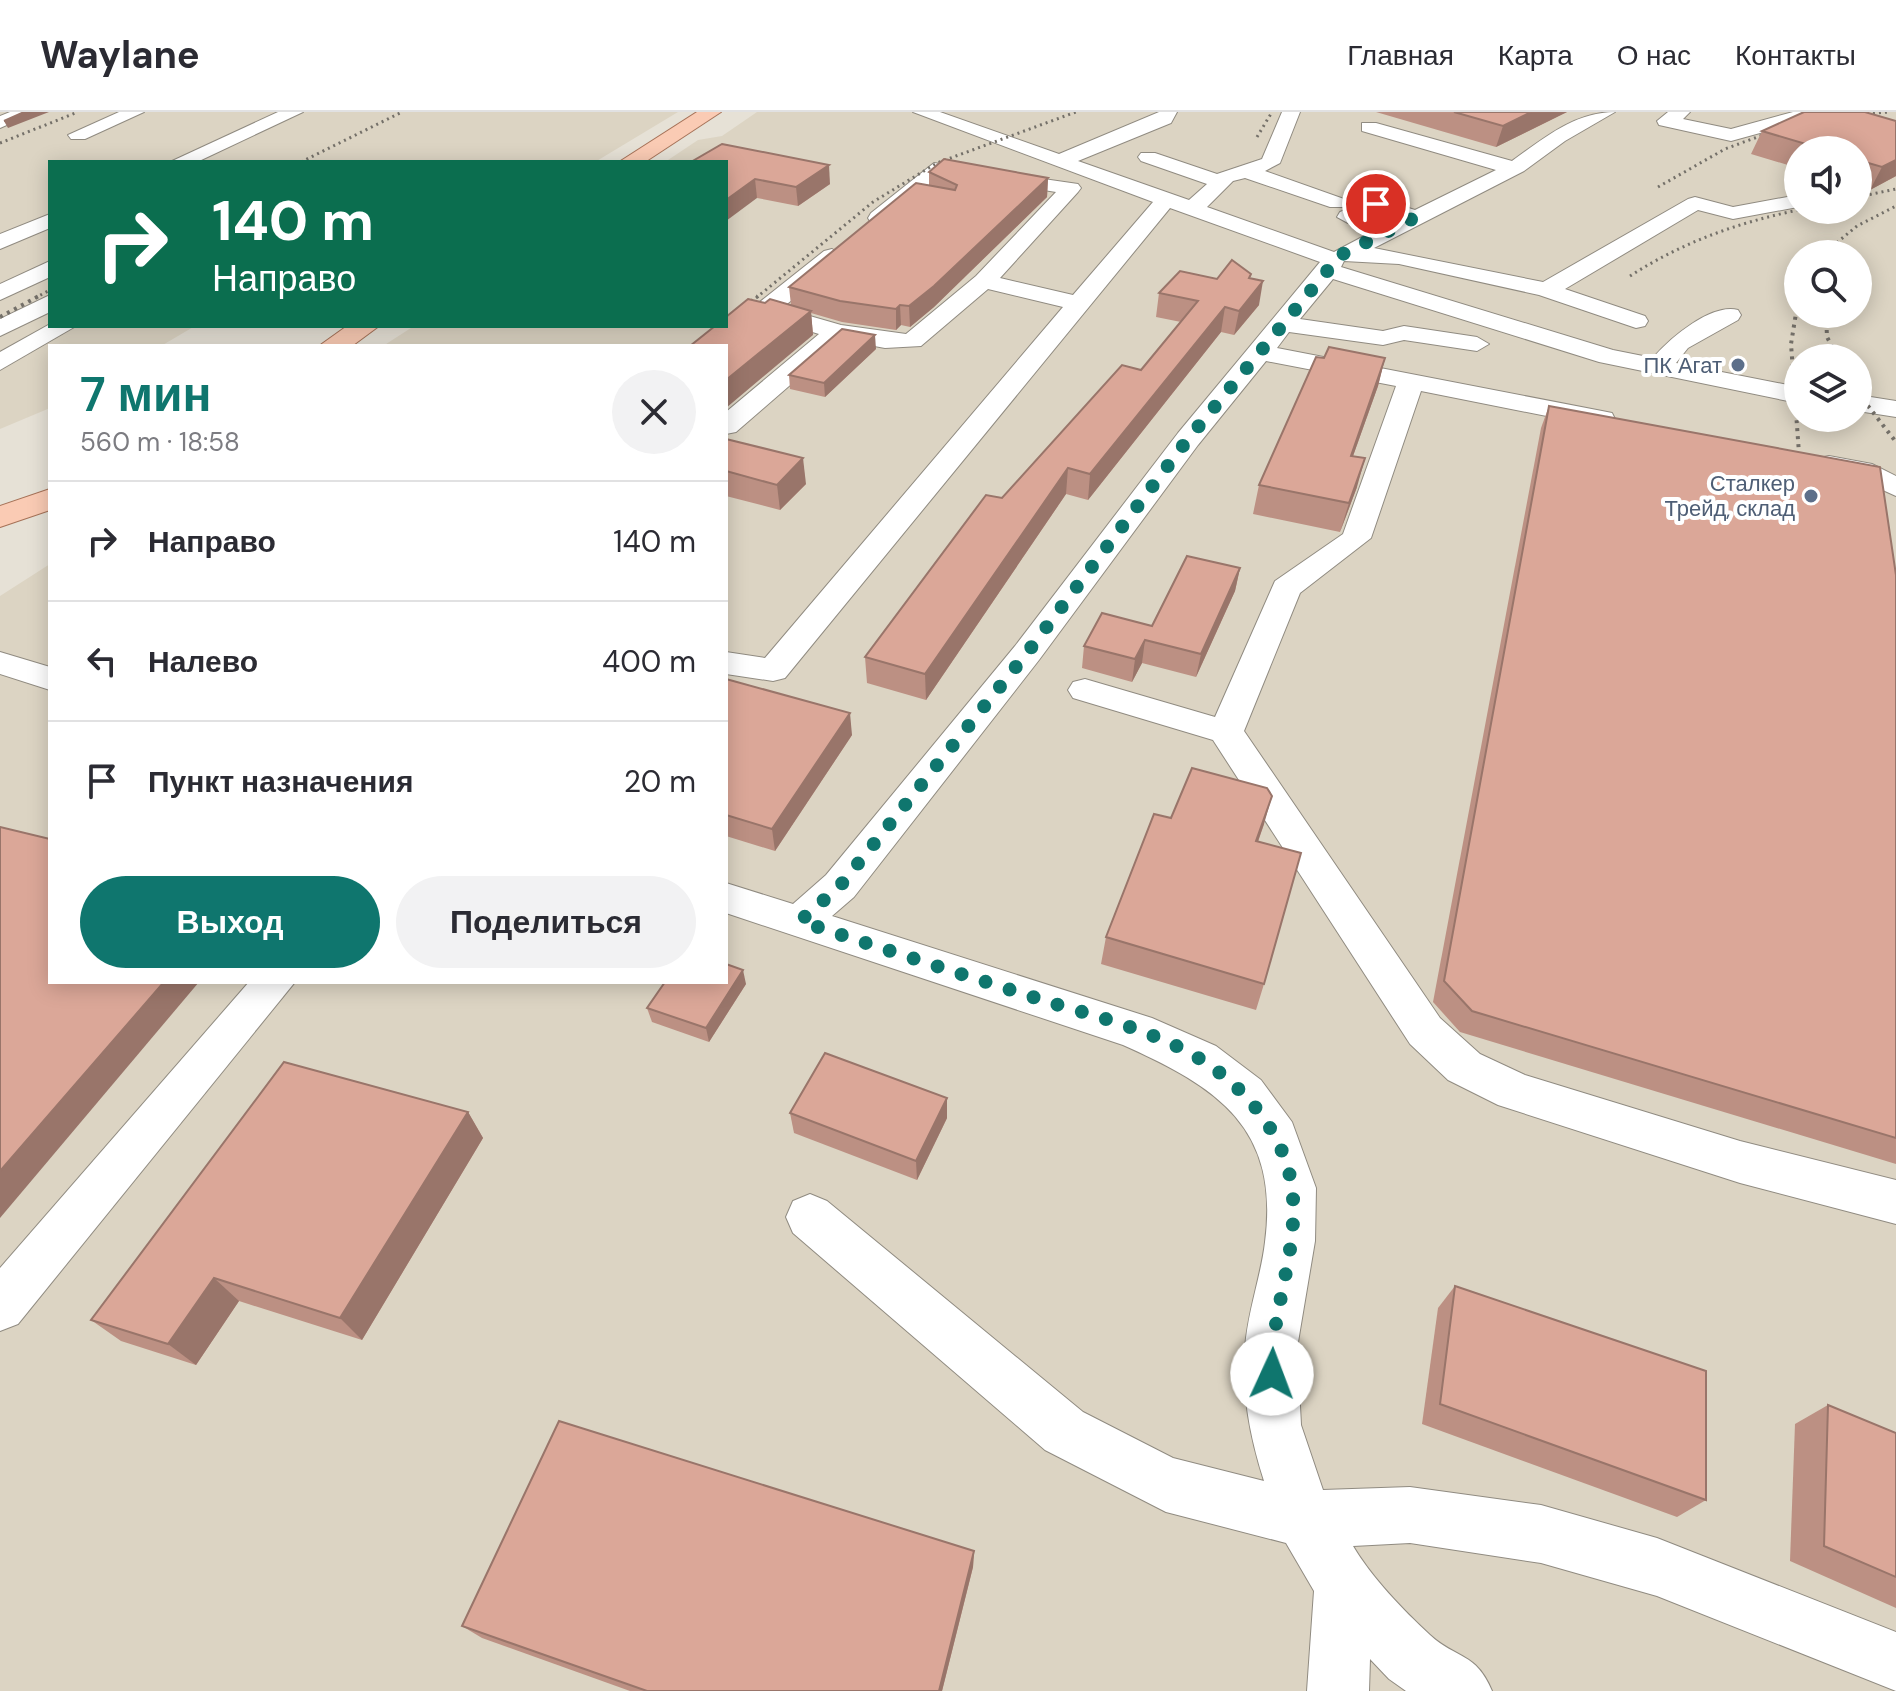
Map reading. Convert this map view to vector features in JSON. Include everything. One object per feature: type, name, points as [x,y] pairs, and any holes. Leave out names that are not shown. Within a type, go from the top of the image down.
[{"type":"main road","points":[[633,160],[711,112]]},
{"type":"main road","points":[[336,344],[363,328]]},
{"type":"main road","points":[[0,517],[48,500]]},
{"type":"street","points":[[0,122],[27,112]]},
{"type":"street","points":[[78,135],[135,112]]},
{"type":"street","points":[[185,160],[294,112]]},
{"type":"street","points":[[922,112],[1608,357],[1784,392]]},
{"type":"street","points":[[1060,161],[1164,119],[1168,112]]},
{"type":"street","points":[[728,663],[773,670],[1079,304],[1179,204],[1245,171],[1270,163],[1291,112]]},
{"type":"street","points":[[800,921],[840,886],[1027,653],[1188,439],[1336,260],[1513,168],[1558,137],[1606,112]]},
{"type":"street","points":[[1681,112],[1666,121],[1731,135],[1814,112]]},
{"type":"street","points":[[1369,121],[1398,136],[1513,168]]},
{"type":"street","points":[[1148,157],[1221,182]]},
{"type":"street","points":[[941,167],[1071,188],[984,281],[912,341],[885,341],[837,332],[764,310],[941,167]]},
{"type":"street","points":[[1245,171],[1342,210],[1376,204],[1416,217]]},
{"type":"street","points":[[0,242],[48,202]]},
{"type":"street","points":[[1546,290],[1695,203],[1733,213],[1784,204]]},
{"type":"street","points":[[1336,260],[1399,257],[1546,290],[1636,321]]},
{"type":"street","points":[[0,293],[48,269]]},
{"type":"street","points":[[984,281],[1079,304]]},
{"type":"street","points":[[0,329],[48,303]]},
{"type":"street","points":[[1659,368],[1679,343],[1729,315]]},
{"type":"street","points":[[1283,324],[1383,338],[1404,333],[1477,344]]},
{"type":"street","points":[[0,362],[60,328]]},
{"type":"street","points":[[728,424],[837,332]]},
{"type":"street","points":[[1260,352],[1629,424]]},
{"type":"street","points":[[1226,732],[1286,588],[1356,538],[1411,382]]},
{"type":"street","points":[[1872,405],[1896,409]]},
{"type":"street","points":[[1800,458],[1862,470],[1896,487]]},
{"type":"street","points":[[0,663],[48,678]]},
{"type":"street","points":[[1085,690],[1226,732],[1425,1031],[1464,1067],[1514,1091],[1710,1153],[1896,1202]]},
{"type":"street","points":[[728,899],[1137,1031],[1200,1059],[1245,1094],[1276,1137],[1292,1188],[1290,1241],[1271,1348],[1274,1425],[1304,1519],[1344,1586],[1410,1658],[1461,1691]]},
{"type":"street","points":[[0,1306],[272,984]]},
{"type":"street","points":[[810,1217],[1064,1431],[1166,1484],[1304,1519],[1410,1515],[1541,1534],[1657,1567],[1896,1662]]},
{"type":"street","points":[[1338,1691],[1344,1586]]},
{"type":"shaded area","points":[[0,112],[678,112],[598,160],[48,160],[48,328],[192,328],[164,344],[48,344],[48,409],[0,429]]},
{"type":"shaded area","points":[[757,112],[1896,112],[1896,1691],[0,1691],[0,596],[48,565],[48,984],[728,984],[728,344],[386,344],[411,328],[728,328],[728,160],[668,160],[698,140],[722,136]]},
{"type":"building","points":[[1454,112],[1531,112],[1503,126]]},
{"type":"building","points":[[1804,112],[1865,112],[1896,121],[1896,160],[1882,167],[1872,164],[1872,136],[1784,138],[1762,131]]},
{"type":"building","points":[[722,144],[829,165],[796,187],[755,179],[728,199],[728,160],[694,160]]},
{"type":"building","points":[[944,159],[1048,178],[909,306],[900,305],[896,309],[840,301],[789,287],[916,183],[955,190],[957,185],[929,172]]},
{"type":"building","points":[[1232,260],[1251,274],[1249,278],[1263,281],[1239,311],[1225,307],[1090,474],[1068,468],[925,674],[865,657],[986,495],[1002,498],[1122,365],[1141,370],[1198,301],[1159,293],[1180,271],[1217,279]]},
{"type":"building","points":[[748,299],[765,303],[770,299],[811,311],[728,378],[728,344],[692,344],[712,328],[728,328],[728,315]]},
{"type":"building","points":[[842,329],[875,335],[824,383],[789,375]]},
{"type":"building","points":[[1329,347],[1385,358],[1351,456],[1365,458],[1349,503],[1259,485],[1316,357],[1324,358]]},
{"type":"building","points":[[1549,406],[1880,467],[1896,575],[1896,1138],[1472,1011],[1444,981]]},
{"type":"building","points":[[728,439],[803,458],[777,485],[728,472]]},
{"type":"building","points":[[1187,556],[1240,568],[1201,654],[1145,640],[1135,659],[1084,646],[1102,613],[1152,626]]},
{"type":"building","points":[[728,680],[850,713],[772,829],[728,816]]},
{"type":"building","points":[[1192,768],[1267,788],[1272,796],[1256,841],[1301,853],[1264,984],[1106,937],[1154,814],[1171,818]]},
{"type":"building","points":[[0,827],[48,839],[48,984],[162,984],[0,1171]]},
{"type":"building","points":[[728,965],[743,970],[706,1028],[647,1008],[664,984],[728,984]]},
{"type":"building","points":[[825,1053],[947,1098],[916,1161],[790,1113]]},
{"type":"building","points":[[284,1062],[468,1112],[340,1318],[214,1278],[168,1344],[91,1320]]},
{"type":"building","points":[[1455,1286],[1706,1371],[1706,1500],[1440,1404]]},
{"type":"building","points":[[1828,1405],[1896,1433],[1896,1577],[1824,1546]]},
{"type":"building","points":[[559,1421],[974,1551],[939,1691],[647,1691],[462,1626]]},
{"type":"railway","points":[[0,143],[78,112]]},
{"type":"railway","points":[[305,160],[402,112]]},
{"type":"railway","points":[[756,298],[873,202],[937,163],[1076,112]]},
{"type":"railway","points":[[1257,137],[1272,112]]},
{"type":"railway","points":[[1849,115],[1889,112]]},
{"type":"railway","points":[[1658,187],[1725,149],[1779,129]]},
{"type":"railway","points":[[1872,194],[1896,189]]},
{"type":"railway","points":[[1840,240],[1857,226],[1896,206]]},
{"type":"railway","points":[[1630,276],[1670,253],[1711,235],[1784,213]]},
{"type":"railway","points":[[35,298],[48,291]]},
{"type":"railway","points":[[0,317],[39,296]]},
{"type":"railway","points":[[728,320],[758,296]]},
{"type":"railway","points":[[1794,328],[1791,344],[1800,467]]},
{"type":"railway","points":[[1827,328],[1831,344]]},
{"type":"railway","points":[[1872,411],[1896,442]]},
{"type":"place","name":"ПК Агат","points":[[1738,365]]},
{"type":"place","name":"Сталкер Трейд, склад","points":[[1811,496]]},
{"type":"route","points":[[1272,1374],[1271,1348],[1290,1241],[1292,1188],[1276,1137],[1245,1094],[1200,1059],[1137,1031],[800,921],[840,886],[1027,653],[1188,439],[1328,270],[1333,259],[1416,217],[1376,204]]}]
